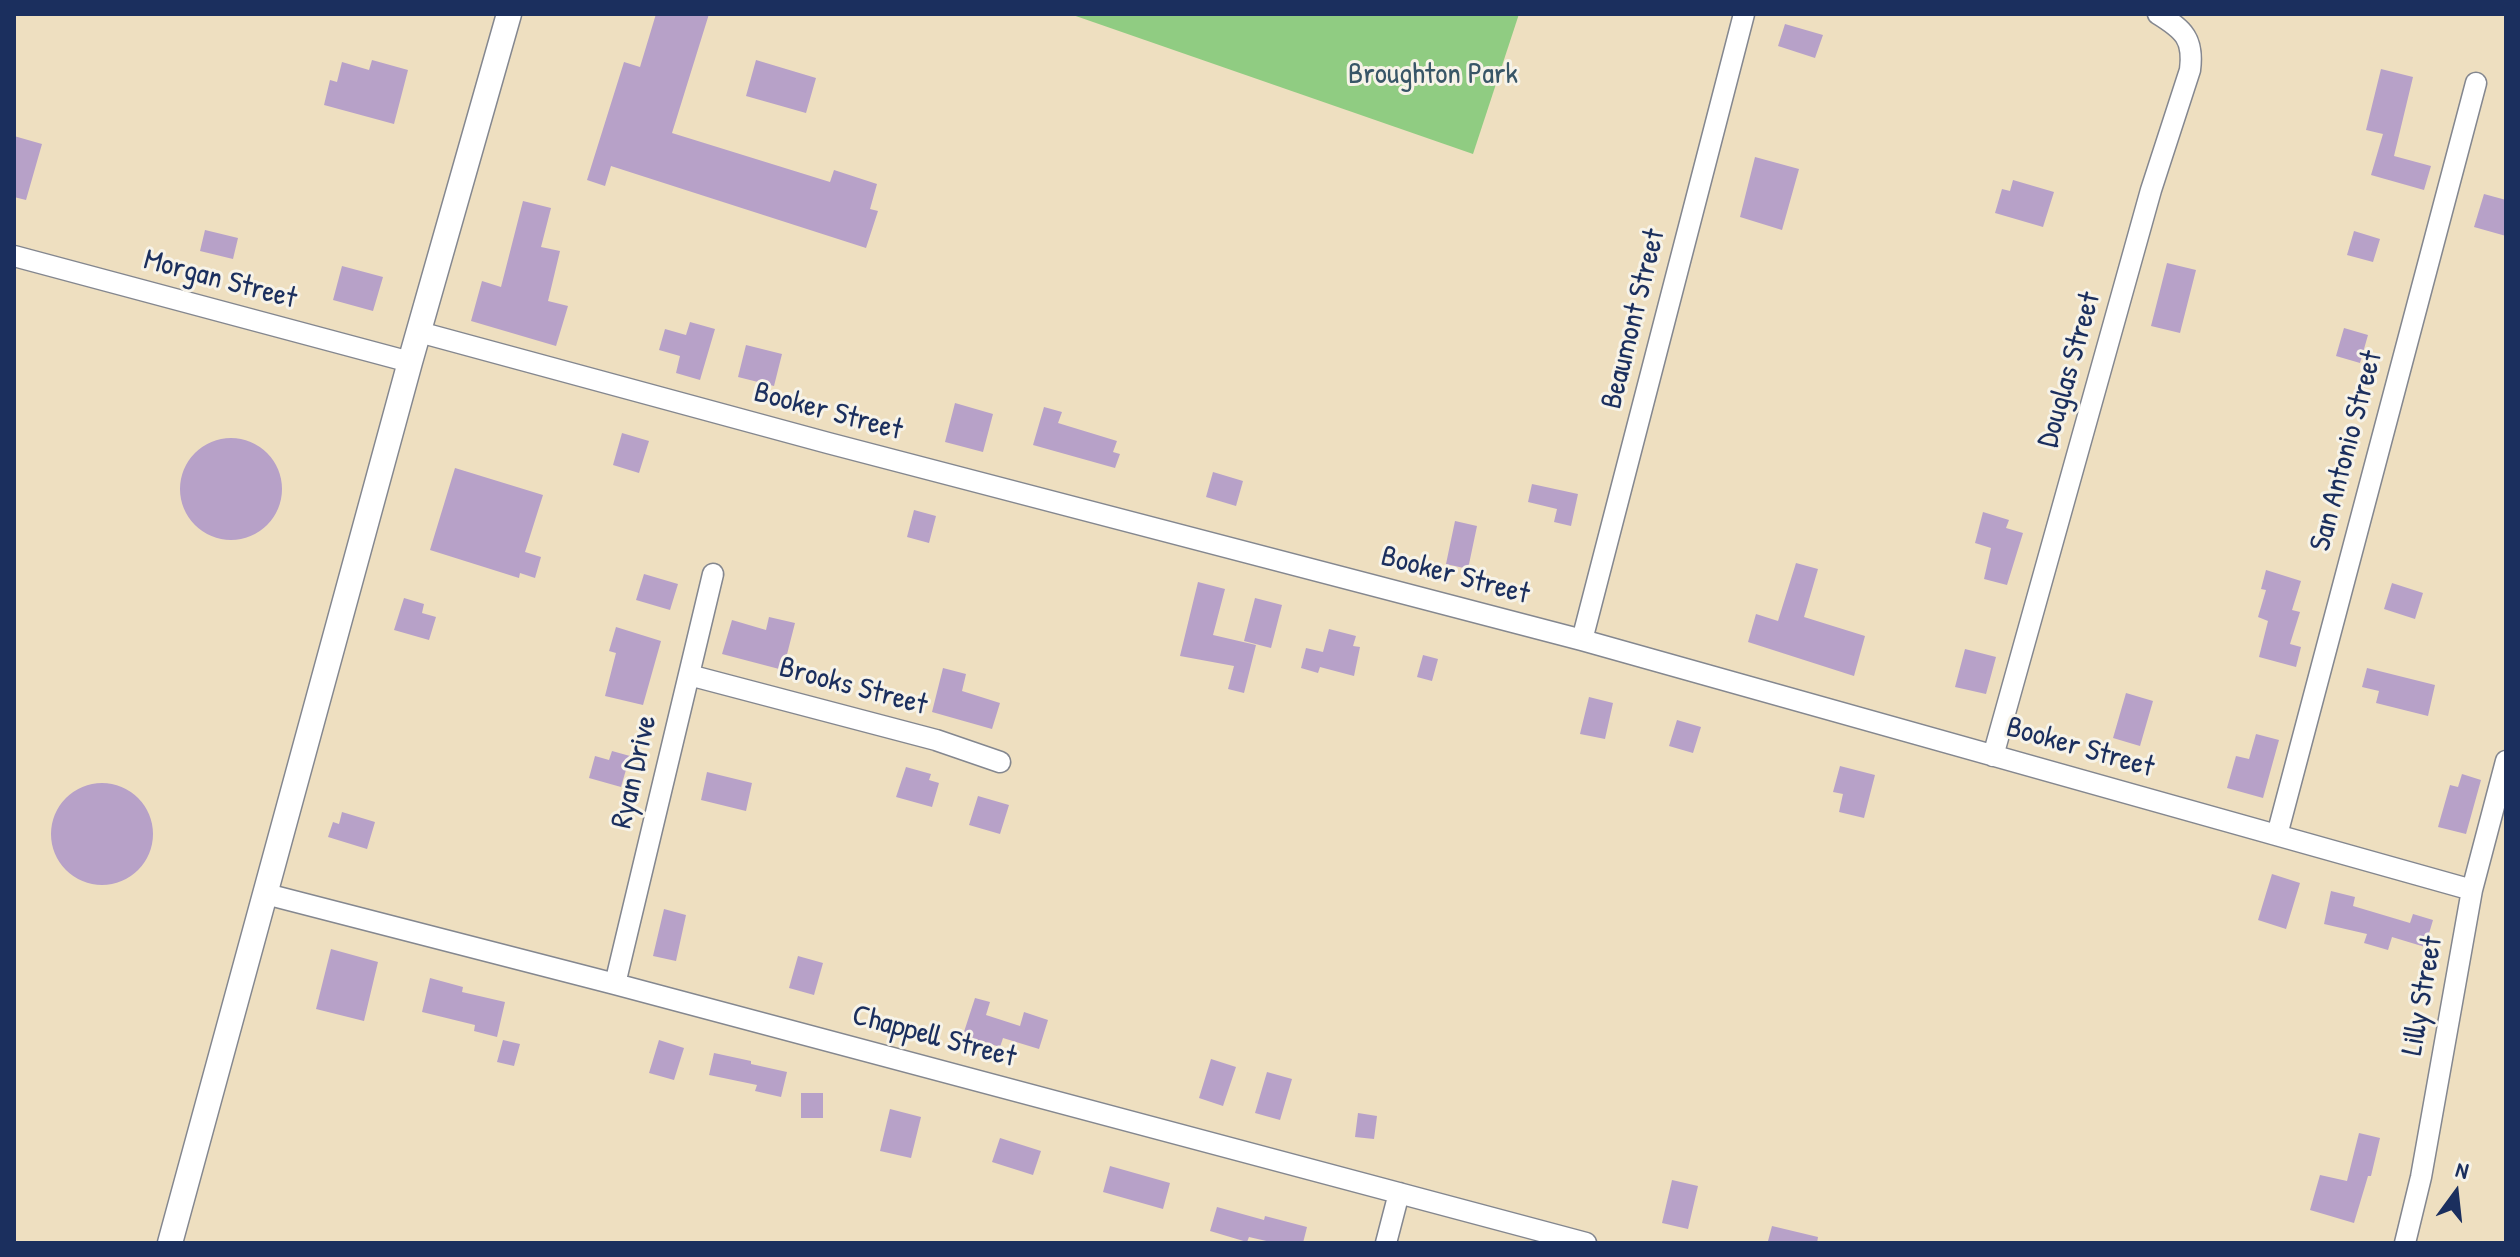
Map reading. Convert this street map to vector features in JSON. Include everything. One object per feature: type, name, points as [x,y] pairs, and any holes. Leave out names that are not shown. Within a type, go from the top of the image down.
[{"type":"street","points":[[170,1243],[410,362],[509,14]]},
{"type":"street","name":"Beaumont Street","points":[[1582,640],[1744,14]]},
{"type":"street","name":"Douglas Street","points":[[1993,756],[2151,190],[2190,70],[2192,53],[2189,40],[2174,24],[2158,14]]},
{"type":"street","name":"San Antonio Street","points":[[2277,835],[2476,83]]},
{"type":"street","name":"Morgan Street","points":[[14,256],[410,362]]},
{"type":"street","name":"Booker Street","points":[[419,332],[828,443],[1582,640],[2472,890]]},
{"type":"street","name":"Ryan Drive","points":[[615,984],[713,574]]},
{"type":"street","name":"Brooks Street","points":[[689,675],[936,740],[1000,762]]},
{"type":"street","name":"Lilly Street","points":[[2405,1243],[2421,1177],[2472,890],[2506,761]]},
{"type":"street","name":"Chappell Street","points":[[266,894],[1586,1243]]},
{"type":"street","points":[[1386,1243],[1399,1193]]},
{"type":"green space","name":"Broughton Park","points":[[1070,14],[1519,14],[1473,154]]},
{"type":"building","points":[[656,14],[709,14],[672,133],[830,182],[834,170],[877,184],[870,209],[878,211],[866,248],[611,166],[605,186],[587,180],[624,62],[640,67]]},
{"type":"building","points":[[1785,24],[1823,35],[1815,58],[1778,46]]},
{"type":"building","points":[[372,60],[408,70],[394,124],[324,105],[330,80],[337,82],[342,62],[369,70]]},
{"type":"building","points":[[756,60],[816,78],[806,113],[746,96]]},
{"type":"building","points":[[2381,69],[2413,77],[2394,156],[2431,166],[2424,190],[2371,175],[2383,134],[2366,130]]},
{"type":"building","points":[[14,136],[42,144],[26,200],[14,197]]},
{"type":"building","points":[[1755,157],[1799,169],[1782,230],[1740,217]]},
{"type":"building","points":[[2013,180],[2054,192],[2043,227],[1995,213],[2002,189],[2010,191]]},
{"type":"building","points":[[2484,194],[2506,200],[2506,236],[2474,227]]},
{"type":"building","points":[[523,201],[551,208],[541,247],[560,251],[548,301],[568,306],[556,346],[471,321],[482,281],[501,287]]},
{"type":"building","points":[[205,230],[238,238],[233,259],[200,251]]},
{"type":"building","points":[[2354,231],[2380,239],[2373,262],[2347,255]]},
{"type":"building","points":[[2167,263],[2196,270],[2180,333],[2151,326]]},
{"type":"building","points":[[342,266],[383,277],[373,311],[333,300]]},
{"type":"building","points":[[690,322],[715,329],[700,380],[676,373],[680,356],[659,350],[665,329],[686,335]]},
{"type":"building","points":[[2344,328],[2368,335],[2360,363],[2336,356]]},
{"type":"building","points":[[746,345],[782,354],[774,386],[738,377]]},
{"type":"building","points":[[955,403],[993,414],[983,452],[945,442]]},
{"type":"building","points":[[1044,407],[1062,412],[1058,423],[1117,441],[1113,452],[1120,454],[1115,468],[1033,445]]},
{"type":"building","points":[[622,433],[649,441],[639,473],[613,465]]},
{"type":"building","points":[[231,438],[250,442],[267,453],[278,470],[282,489],[278,508],[267,525],[250,536],[231,540],[212,536],[195,525],[184,508],[180,489],[184,470],[195,453],[212,442]]},
{"type":"building","points":[[455,468],[543,495],[525,552],[541,557],[535,578],[520,573],[519,578],[430,550]]},
{"type":"building","points":[[1213,472],[1243,481],[1236,506],[1206,497]]},
{"type":"building","points":[[1532,484],[1578,494],[1571,526],[1554,522],[1557,509],[1528,502]]},
{"type":"building","points":[[914,510],[936,516],[929,543],[907,537]]},
{"type":"building","points":[[1983,512],[2009,520],[2006,528],[2023,533],[2007,585],[1984,579],[1991,548],[1975,543]]},
{"type":"building","points":[[1455,521],[1477,526],[1468,569],[1446,564]]},
{"type":"building","points":[[1796,563],[1818,569],[1804,617],[1865,636],[1854,676],[1748,642],[1756,614],[1778,621]]},
{"type":"building","points":[[2266,570],[2301,581],[2292,610],[2300,612],[2290,644],[2301,647],[2296,667],[2259,657],[2268,621],[2258,617],[2266,590],[2261,589]]},
{"type":"building","points":[[644,574],[678,584],[670,610],[636,600]]},
{"type":"building","points":[[1198,582],[1225,589],[1213,635],[1256,645],[1244,693],[1228,689],[1234,666],[1180,656]]},
{"type":"building","points":[[2392,583],[2423,593],[2415,619],[2384,609]]},
{"type":"building","points":[[404,598],[424,604],[422,613],[436,617],[429,640],[394,630]]},
{"type":"building","points":[[1255,598],[1282,605],[1271,648],[1244,641]]},
{"type":"building","points":[[769,617],[795,623],[783,670],[722,654],[732,620],[766,630]]},
{"type":"building","points":[[616,627],[661,641],[643,705],[605,696],[616,653],[609,651]]},
{"type":"building","points":[[1329,629],[1356,636],[1353,646],[1360,647],[1354,676],[1320,667],[1318,673],[1301,668],[1306,648],[1323,652]]},
{"type":"building","points":[[1965,649],[1996,657],[1986,694],[1955,687]]},
{"type":"building","points":[[1423,655],[1438,659],[1432,681],[1417,677]]},
{"type":"building","points":[[943,668],[966,674],[962,691],[1000,703],[992,729],[932,712]]},
{"type":"building","points":[[2367,668],[2435,685],[2428,716],[2376,703],[2379,691],[2362,687]]},
{"type":"building","points":[[2126,693],[2153,701],[2140,746],[2113,738]]},
{"type":"building","points":[[1589,697],[1613,703],[1605,739],[1580,734]]},
{"type":"building","points":[[1677,720],[1701,727],[1693,753],[1669,746]]},
{"type":"building","points":[[2256,734],[2279,740],[2263,798],[2227,788],[2236,756],[2249,759]]},
{"type":"building","points":[[612,751],[630,756],[621,787],[589,778],[595,756],[609,760]]},
{"type":"building","points":[[1840,766],[1875,775],[1864,818],[1839,812],[1843,794],[1833,792]]},
{"type":"building","points":[[906,767],[931,774],[929,780],[939,783],[932,807],[896,797]]},
{"type":"building","points":[[707,772],[752,783],[746,811],[701,800]]},
{"type":"building","points":[[2462,774],[2481,780],[2466,834],[2438,827],[2450,785],[2458,787]]},
{"type":"building","points":[[102,783],[121,787],[138,798],[149,815],[153,834],[149,853],[138,870],[121,881],[102,885],[83,881],[66,870],[55,853],[51,834],[55,815],[66,798],[83,787]]},
{"type":"building","points":[[978,796],[1009,805],[1000,834],[969,825]]},
{"type":"building","points":[[342,812],[375,822],[367,849],[328,837],[333,822],[339,824]]},
{"type":"building","points":[[2272,874],[2300,883],[2286,929],[2258,920]]},
{"type":"building","points":[[2331,891],[2355,897],[2353,906],[2410,923],[2413,914],[2433,920],[2425,947],[2392,937],[2388,950],[2364,943],[2367,934],[2324,924]]},
{"type":"building","points":[[664,909],[686,915],[676,961],[653,956]]},
{"type":"building","points":[[331,949],[378,962],[364,1021],[316,1009]]},
{"type":"building","points":[[798,956],[823,963],[814,995],[789,988]]},
{"type":"building","points":[[430,978],[463,987],[462,992],[505,1002],[497,1037],[474,1031],[475,1025],[422,1012]]},
{"type":"building","points":[[975,998],[990,1002],[986,1015],[1020,1026],[1024,1012],[1048,1020],[1039,1049],[1003,1038],[1000,1047],[963,1035]]},
{"type":"building","points":[[503,1040],[520,1044],[514,1066],[497,1062]]},
{"type":"building","points":[[659,1040],[684,1048],[674,1080],[649,1073]]},
{"type":"building","points":[[714,1053],[787,1072],[781,1097],[755,1091],[757,1085],[709,1075]]},
{"type":"building","points":[[1211,1059],[1236,1067],[1223,1106],[1199,1098]]},
{"type":"building","points":[[1267,1072],[1292,1079],[1280,1120],[1255,1113]]},
{"type":"building","points":[[801,1093],[823,1093],[823,1118],[801,1118]]},
{"type":"building","points":[[890,1109],[921,1117],[911,1158],[880,1151]]},
{"type":"building","points":[[1358,1113],[1377,1116],[1374,1139],[1355,1137]]},
{"type":"building","points":[[2359,1133],[2380,1138],[2371,1176],[2368,1176],[2354,1223],[2310,1210],[2320,1175],[2347,1181]]},
{"type":"building","points":[[1000,1138],[1041,1151],[1033,1175],[992,1162]]},
{"type":"building","points":[[1110,1166],[1170,1183],[1163,1209],[1103,1192]]},
{"type":"building","points":[[1672,1180],[1698,1186],[1688,1229],[1662,1223]]},
{"type":"building","points":[[1217,1207],[1264,1220],[1265,1216],[1307,1227],[1303,1243],[1275,1243],[1249,1237],[1247,1242],[1210,1231]]},
{"type":"building","points":[[1772,1226],[1818,1237],[1817,1243],[1768,1241]]}]
